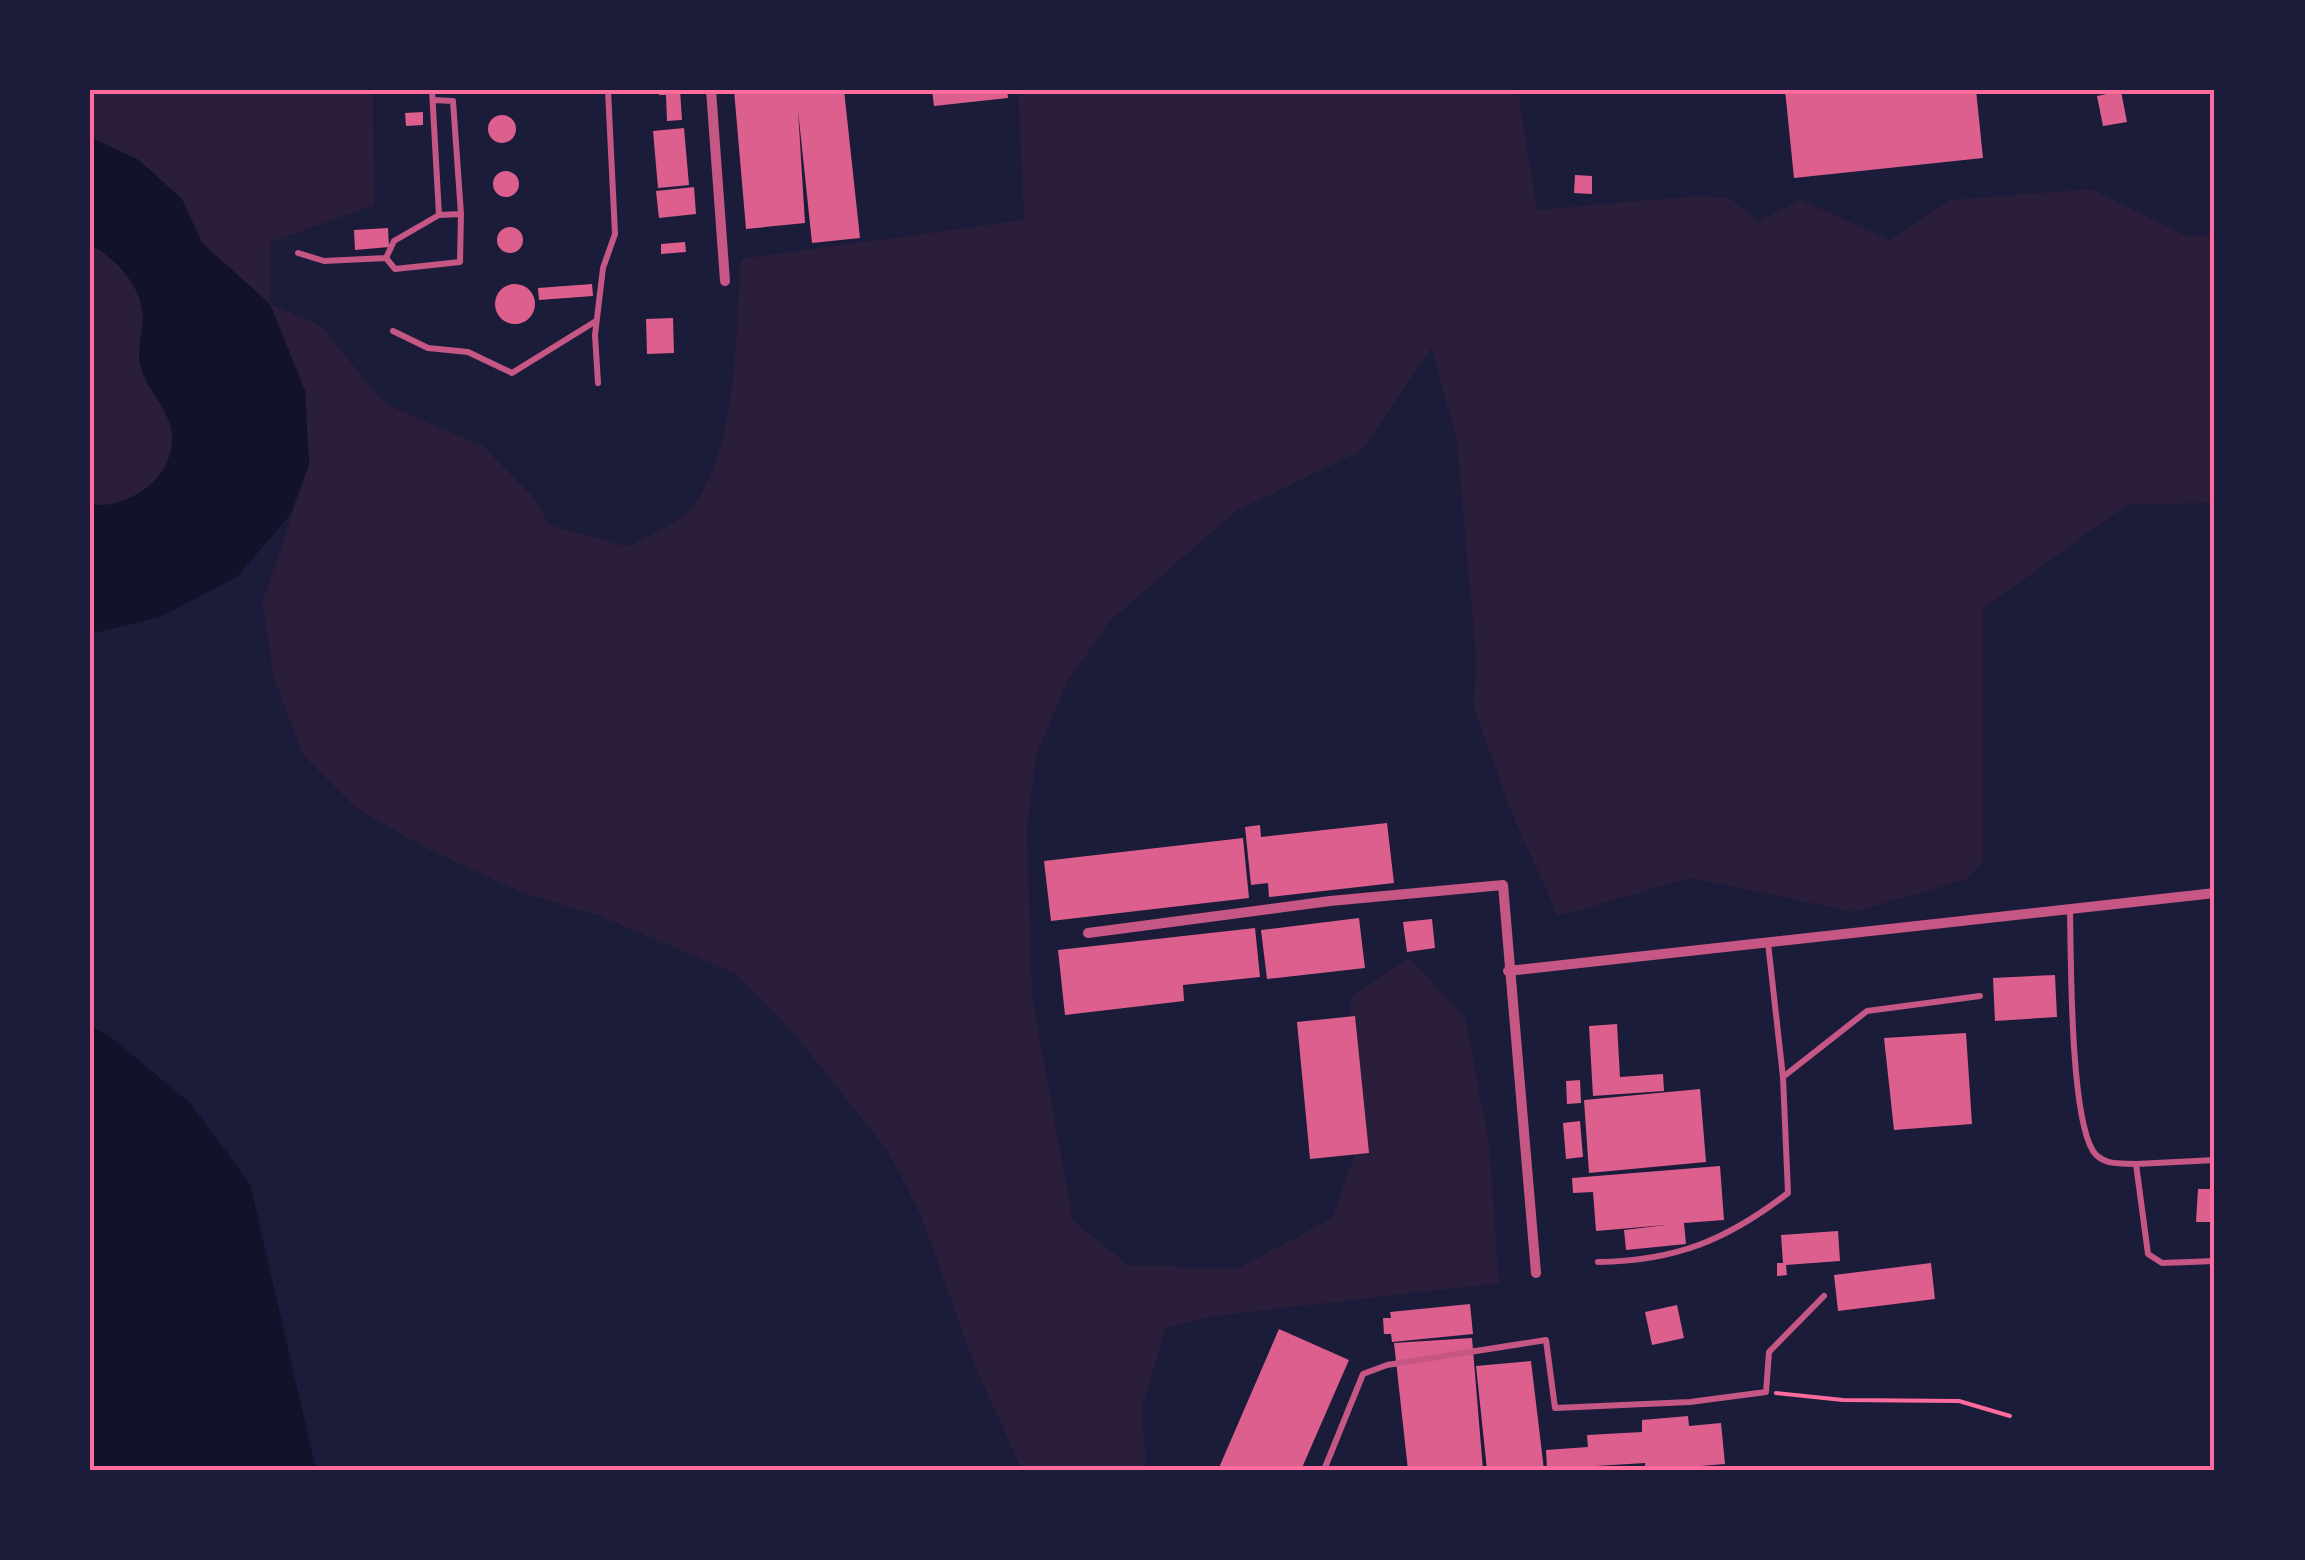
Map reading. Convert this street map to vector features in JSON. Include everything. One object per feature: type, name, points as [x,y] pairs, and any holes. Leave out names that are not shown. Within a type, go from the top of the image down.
[{"type":"street","points":[[711,90],[725,281]]},
{"type":"street","points":[[1088,932],[1438,888],[1504,885],[1508,970],[1536,1273]]},
{"type":"street","points":[[1508,970],[2215,893]]},
{"type":"lane","points":[[432,90],[439,215]]},
{"type":"lane","points":[[598,383],[597,320],[603,268],[615,234],[608,90]]},
{"type":"lane","points":[[386,258],[395,269],[460,262],[462,214],[453,102],[433,100]]},
{"type":"lane","points":[[386,258],[394,241],[439,215],[462,214]]},
{"type":"lane","points":[[298,253],[324,261],[386,258]]},
{"type":"lane","points":[[392,332],[428,348],[468,352],[512,373],[597,320]]},
{"type":"lane","points":[[2070,908],[2080,1100],[2093,1150],[2107,1162],[2215,1160]]},
{"type":"lane","points":[[1598,1262],[1630,1262],[1697,1248],[1745,1226],[1788,1193],[1782,1076],[1768,942]]},
{"type":"lane","points":[[1782,1076],[1867,1011],[1980,996]]},
{"type":"lane","points":[[2136,1164],[2148,1254],[2162,1264],[2215,1261]]},
{"type":"lane","points":[[1324,1470],[1363,1374],[1387,1365],[1546,1340],[1555,1408],[1690,1402],[1766,1392],[1769,1352],[1824,1296]]},
{"type":"path","points":[[1766,1392],[1844,1400],[1959,1400],[2010,1416]]},
{"type":"shaded area","points":[[90,90],[373,90],[374,205],[271,242],[270,304],[202,243],[182,199],[90,137]]},
{"type":"shaded area","points":[[1018,90],[1518,90],[1537,210],[1696,196],[1730,198],[1758,221],[1801,200],[1890,240],[1950,200],[2091,189],[2187,236],[2215,234],[2215,503],[2128,504],[1983,609],[1983,861],[1967,879],[1855,912],[1690,878],[1558,916],[1512,814],[1474,708],[1476,658],[1457,442],[1432,348],[1361,451],[1236,511],[1109,622],[1068,681],[1036,756],[1027,829],[1032,996],[1073,1221],[1128,1265],[1236,1269],[1332,1218],[1357,1149],[1348,1089],[1351,997],[1409,957],[1465,1018],[1489,1142],[1499,1283],[1214,1316],[1166,1328],[1142,1406],[1146,1470],[1022,1470],[974,1364],[922,1218],[888,1151],[793,1032],[736,974],[598,915],[523,893],[425,848],[356,808],[303,755],[274,678],[262,603],[309,464],[305,391],[270,304],[321,326],[385,404],[483,446],[537,501],[549,525],[628,547],[687,512],[708,481],[719,452],[732,387],[741,259],[1024,220]]},
{"type":"shaded area","points":[[90,137],[139,160],[182,199],[202,243],[270,304],[305,391],[309,464],[290,515],[237,577],[160,617],[90,634],[90,504],[119,502],[146,488],[166,464],[172,434],[140,363],[143,317],[138,294],[118,265],[90,245]]},
{"type":"shaded area","points":[[90,245],[118,265],[138,294],[143,317],[140,363],[172,434],[171,450],[158,477],[133,496],[104,505],[90,504]]},
{"type":"shaded area","points":[[90,1026],[112,1038],[191,1104],[250,1184],[316,1470],[90,1470]]},
{"type":"building","points":[[659,90],[680,90],[682,120],[667,121],[666,95],[659,95]]},
{"type":"building","points":[[734,90],[844,90],[860,238],[812,243],[798,110],[805,223],[746,229]]},
{"type":"building","points":[[932,90],[1007,90],[1008,98],[934,106]]},
{"type":"building","points":[[1785,90],[1976,90],[1983,158],[1794,178]]},
{"type":"building","points":[[2121,91],[2127,122],[2103,126],[2097,96]]},
{"type":"building","points":[[423,112],[423,125],[406,126],[405,113]]},
{"type":"building","points":[[502,115],[512,119],[516,129],[512,139],[502,143],[492,139],[488,129],[492,119]]},
{"type":"building","points":[[684,128],[689,185],[658,188],[653,131]]},
{"type":"building","points":[[506,171],[515,175],[519,184],[515,193],[506,197],[497,193],[493,184],[497,175]]},
{"type":"building","points":[[1575,175],[1592,176],[1592,194],[1574,193]]},
{"type":"building","points":[[694,187],[696,214],[659,218],[656,191]]},
{"type":"building","points":[[510,227],[519,231],[523,240],[519,249],[510,253],[501,249],[497,240],[501,231]]},
{"type":"building","points":[[388,228],[389,247],[355,250],[354,230]]},
{"type":"building","points":[[685,242],[686,252],[661,254],[661,244]]},
{"type":"building","points":[[515,284],[529,290],[535,304],[529,318],[515,324],[501,318],[495,304],[501,290]]},
{"type":"building","points":[[592,284],[593,296],[539,300],[538,288]]},
{"type":"building","points":[[673,318],[674,353],[647,354],[646,319]]},
{"type":"building","points":[[1387,823],[1394,883],[1269,897],[1268,883],[1251,885],[1245,827],[1260,825],[1261,837]]},
{"type":"building","points":[[1243,838],[1249,898],[1051,921],[1044,861]]},
{"type":"building","points":[[1359,918],[1365,968],[1267,979],[1261,930]]},
{"type":"building","points":[[1432,919],[1435,948],[1407,952],[1403,922]]},
{"type":"building","points":[[1255,928],[1260,977],[1183,985],[1184,1001],[1065,1015],[1058,950]]},
{"type":"building","points":[[2055,975],[2057,1017],[1995,1021],[1993,978]]},
{"type":"building","points":[[1355,1016],[1369,1153],[1310,1159],[1297,1022]]},
{"type":"building","points":[[1617,1024],[1620,1077],[1663,1074],[1664,1091],[1593,1096],[1589,1026]]},
{"type":"building","points":[[1966,1033],[1972,1124],[1894,1130],[1884,1038]]},
{"type":"building","points":[[1580,1080],[1581,1103],[1567,1104],[1566,1081]]},
{"type":"building","points":[[1700,1089],[1706,1162],[1589,1173],[1584,1100]]},
{"type":"building","points":[[1580,1121],[1583,1157],[1566,1159],[1563,1123]]},
{"type":"building","points":[[1720,1166],[1724,1220],[1684,1223],[1686,1244],[1626,1250],[1624,1230],[1666,1225],[1596,1231],[1593,1192],[1573,1193],[1572,1178]]},
{"type":"building","points":[[2198,1189],[2215,1189],[2215,1222],[2196,1222]]},
{"type":"building","points":[[1838,1231],[1840,1261],[1786,1265],[1787,1275],[1777,1276],[1777,1263],[1783,1263],[1781,1235]]},
{"type":"building","points":[[1931,1263],[1935,1299],[1838,1311],[1834,1275]]},
{"type":"building","points":[[1470,1304],[1473,1334],[1392,1342],[1391,1334],[1384,1334],[1383,1318],[1391,1318],[1390,1312]]},
{"type":"building","points":[[1677,1305],[1684,1338],[1652,1345],[1645,1312]]},
{"type":"building","points":[[1279,1329],[1349,1360],[1301,1470],[1218,1470]]},
{"type":"building","points":[[1472,1338],[1483,1470],[1408,1470],[1394,1343]]},
{"type":"building","points":[[1531,1361],[1544,1470],[1487,1470],[1476,1366]]},
{"type":"building","points":[[1688,1416],[1689,1426],[1721,1423],[1725,1464],[1652,1470],[1645,1470],[1645,1463],[1547,1469],[1546,1450],[1588,1447],[1587,1435],[1642,1432],[1642,1420]]}]
